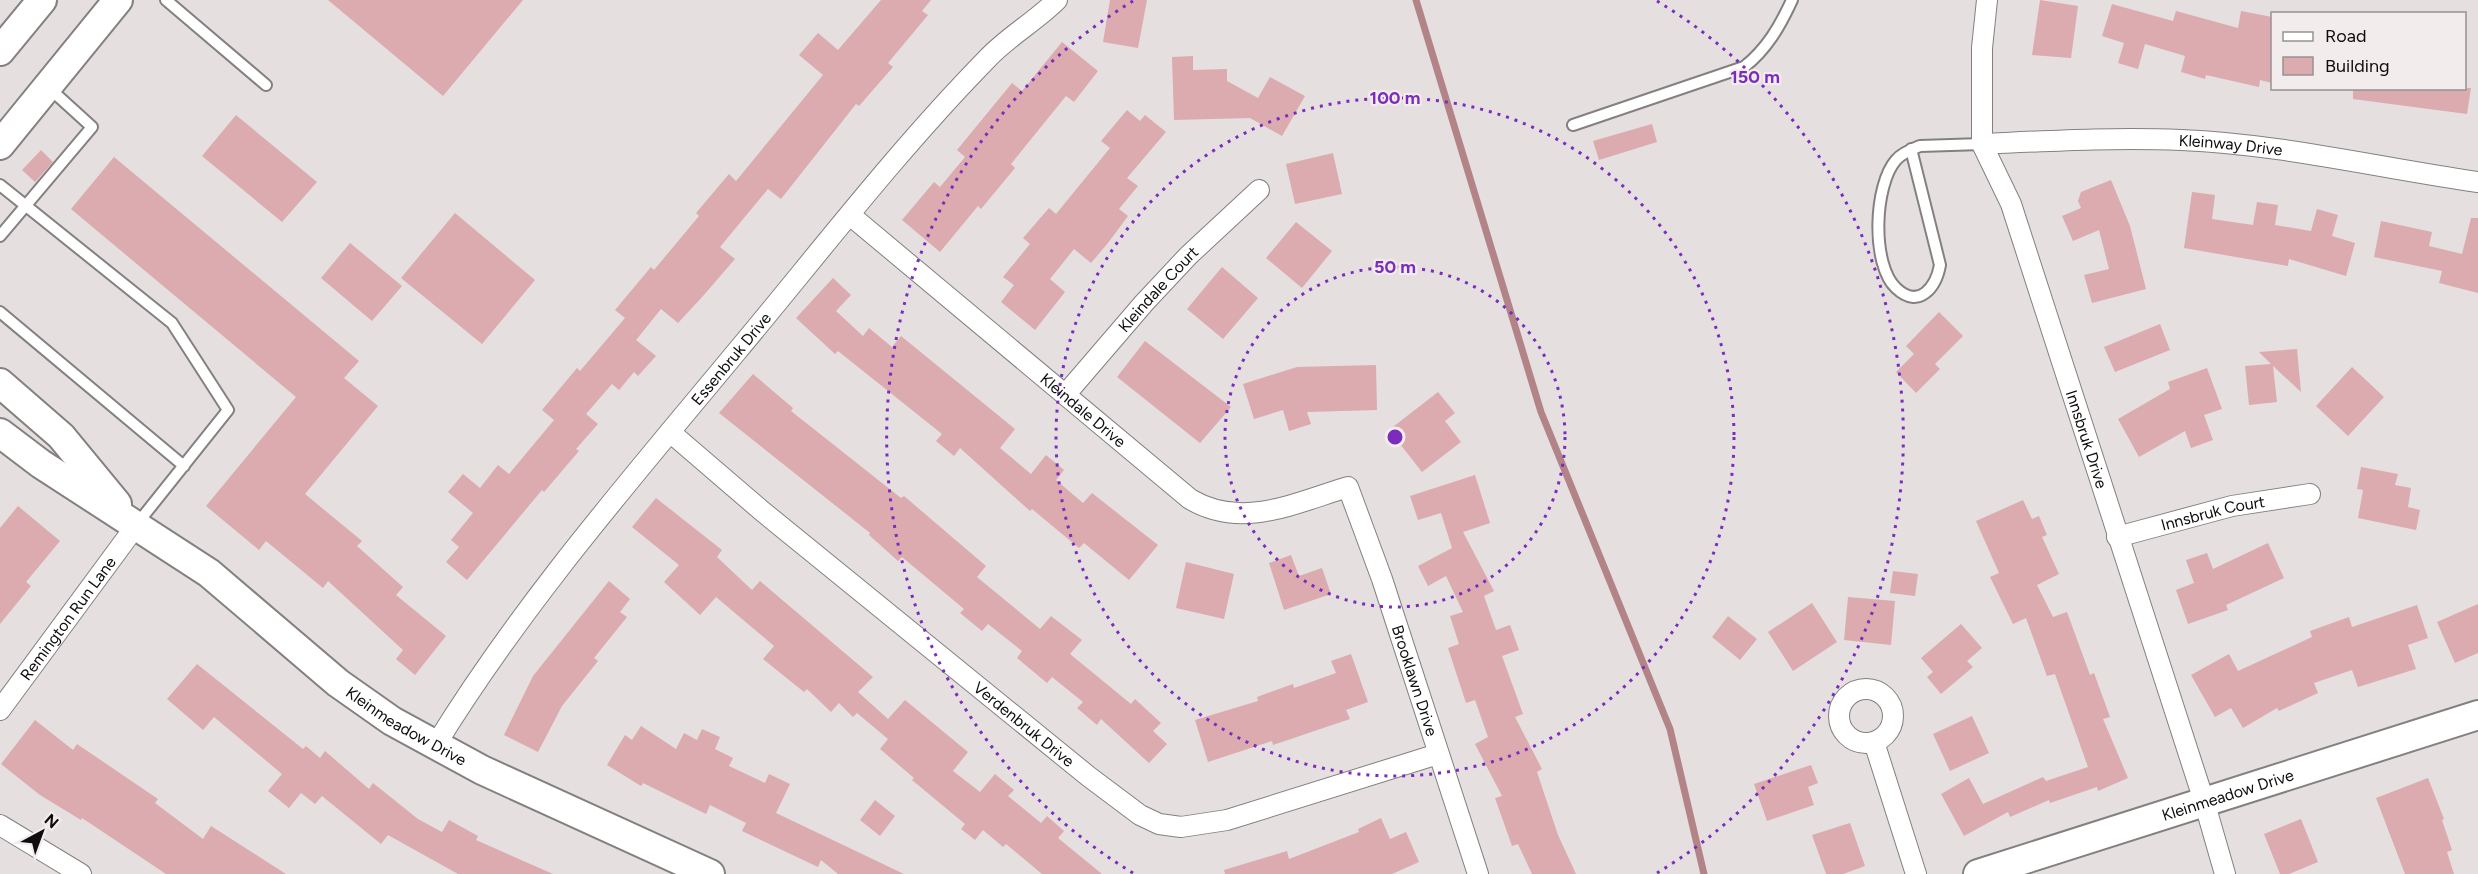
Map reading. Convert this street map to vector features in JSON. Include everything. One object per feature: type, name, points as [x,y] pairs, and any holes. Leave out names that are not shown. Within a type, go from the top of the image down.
[{"type":"street","points":[[0,51],[42,0]]},
{"type":"street","points":[[0,145],[118,0]]},
{"type":"street","name":"Essenbruk Drive","points":[[435,746],[477,677],[538,593],[850,215],[948,99],[988,57],[1057,0]]},
{"type":"street","name":"Innsbruk Drive","points":[[1987,0],[1982,48],[1982,144],[2011,204],[2204,801],[2225,874]]},
{"type":"street","name":"Kleinway Drive","points":[[1982,144],[2182,140],[2247,145],[2478,182]]},
{"type":"street","name":"Kleindale Court","points":[[1065,395],[1144,303],[1189,255],[1259,190]]},
{"type":"street","name":"Kleindale Drive","points":[[850,215],[1190,499],[1207,509],[1227,514],[1246,514],[1348,487]]},
{"type":"street","name":"Kleinmeadow Drive","points":[[0,383],[61,436],[135,527]]},
{"type":"street","name":"Verdenbruk Drive","points":[[670,432],[762,511],[1088,776],[1140,816],[1159,824],[1181,827],[1227,820],[1438,754]]},
{"type":"street","name":"Kleinmeadow Drive","points":[[1,435],[135,527],[209,573],[338,683],[392,721],[435,746],[710,874]]},
{"type":"street","name":"Brooklawn Drive","points":[[1348,487],[1382,579],[1478,874]]},
{"type":"street","name":"Innsbruk Court","points":[[2117,537],[2232,506],[2310,494]]},
{"type":"street","name":"Remington Run Lane","points":[[0,710],[135,527]]},
{"type":"street","name":"Kleinmeadow Drive","points":[[1978,874],[2204,801],[2478,717]]},
{"type":"street","points":[[1874,742],[1916,874]]},
{"type":"street","points":[[0,825],[81,874]]},
{"type":"lane","points":[[166,0],[266,85]]},
{"type":"lane","points":[[1573,125],[1744,68],[1760,55],[1780,25],[1792,0]]},
{"type":"lane","points":[[0,236],[92,127],[47,87]]},
{"type":"lane","points":[[1911,149],[1940,265],[1937,282],[1929,291],[1918,296],[1907,294],[1895,287],[1885,267],[1878,236],[1878,218],[1887,174],[1896,159],[1911,149],[1920,146],[1982,144]]},
{"type":"lane","points":[[0,185],[26,203],[172,323],[228,410],[135,527]]},
{"type":"lane","points":[[0,312],[184,466]]},
{"type":"building","points":[[328,0],[523,0],[443,96]]},
{"type":"building","points":[[881,0],[931,0],[922,11],[928,15],[888,63],[893,67],[859,106],[856,104],[781,199],[768,189],[720,247],[735,259],[703,296],[678,323],[661,309],[636,340],[656,356],[638,376],[634,372],[619,390],[612,384],[586,414],[598,424],[576,449],[579,451],[544,492],[542,490],[467,580],[446,562],[459,547],[451,540],[473,513],[448,492],[463,474],[480,488],[498,465],[509,474],[554,420],[542,410],[577,368],[580,371],[625,318],[615,310],[651,267],[654,270],[699,216],[696,213],[729,174],[736,181],[823,75],[799,55],[818,33],[838,50]]},
{"type":"building","points":[[1110,0],[1147,0],[1138,48],[1103,42]]},
{"type":"building","points":[[2040,0],[2078,6],[2071,58],[2032,55]]},
{"type":"building","points":[[2112,4],[2173,21],[2176,11],[2238,28],[2241,11],[2271,17],[2271,83],[2260,80],[2259,87],[2206,75],[2205,79],[2181,72],[2185,56],[2145,44],[2138,69],[2118,63],[2124,43],[2102,36]]},
{"type":"building","points":[[1062,42],[1098,71],[1074,102],[1066,96],[1011,164],[1015,168],[981,209],[978,206],[940,252],[902,220],[934,182],[940,187],[965,157],[957,150],[1012,83],[1022,91]]},
{"type":"building","points":[[1193,56],[1193,70],[1227,69],[1227,81],[1258,98],[1270,77],[1305,96],[1282,136],[1250,118],[1174,120],[1172,57]]},
{"type":"building","points":[[2466,88],[2471,88],[2467,114],[2353,99],[2353,90],[2466,90]]},
{"type":"building","points":[[1127,110],[1140,121],[1145,115],[1166,132],[1127,178],[1138,186],[1119,209],[1128,216],[1108,243],[1091,263],[1074,249],[1050,279],[1065,292],[1035,330],[1001,302],[1014,285],[1003,277],[1030,244],[1023,238],[1049,208],[1056,214],[1110,148],[1101,141]]},
{"type":"building","points":[[236,115],[317,182],[282,222],[202,156]]},
{"type":"building","points":[[1652,124],[1657,142],[1599,160],[1593,141]]},
{"type":"building","points":[[41,150],[53,162],[35,182],[22,170]]},
{"type":"building","points":[[1333,153],[1342,194],[1295,204],[1286,164]]},
{"type":"building","points":[[114,157],[359,361],[344,378],[378,406],[305,494],[362,541],[357,546],[403,587],[396,595],[446,636],[415,675],[396,659],[403,650],[328,581],[323,588],[266,541],[259,550],[206,506],[296,397],[71,209]]},
{"type":"building","points":[[2111,180],[2130,226],[2146,289],[2092,303],[2084,275],[2109,269],[2099,230],[2073,241],[2062,216],[2081,208],[2078,201],[2081,192]]},
{"type":"building","points":[[2192,192],[2215,195],[2212,219],[2253,225],[2257,202],[2278,205],[2275,225],[2311,231],[2317,209],[2338,215],[2332,236],[2355,243],[2346,276],[2289,259],[2288,266],[2184,248]]},
{"type":"building","points":[[455,213],[535,280],[482,344],[401,278]]},
{"type":"building","points":[[2471,218],[2478,218],[2478,293],[2439,283],[2442,271],[2374,257],[2381,221],[2432,232],[2429,246],[2462,254]]},
{"type":"building","points":[[1296,222],[1332,251],[1302,288],[1266,258]]},
{"type":"building","points":[[350,243],[402,286],[372,321],[321,278]]},
{"type":"building","points":[[1222,267],[1258,298],[1223,339],[1187,309]]},
{"type":"building","points":[[833,278],[851,295],[836,311],[863,336],[869,328],[892,347],[901,336],[1015,429],[1000,448],[1031,474],[1046,455],[1064,470],[1056,480],[1083,503],[1092,493],[1158,545],[1129,580],[1084,543],[1079,548],[1032,509],[1030,511],[960,448],[954,456],[936,441],[942,434],[838,351],[835,354],[796,318]]},
{"type":"building","points":[[1939,312],[1963,336],[1935,364],[1940,369],[1916,393],[1896,372],[1914,354],[1906,346]]},
{"type":"building","points":[[2160,324],[2170,350],[2115,372],[2104,347]]},
{"type":"building","points":[[1145,341],[1231,407],[1200,443],[1117,377]]},
{"type":"building","points":[[2297,349],[2301,392],[2273,366],[2277,402],[2249,405],[2245,366],[2271,364],[2259,352]]},
{"type":"building","points":[[1376,365],[1377,410],[1307,412],[1311,424],[1289,431],[1283,410],[1254,419],[1243,384],[1297,367]]},
{"type":"building","points":[[2352,367],[2384,397],[2348,436],[2316,406]]},
{"type":"building","points":[[2207,368],[2222,409],[2204,415],[2213,440],[2191,448],[2185,431],[2139,457],[2118,419],[2170,389],[2168,382]]},
{"type":"building","points":[[753,374],[793,408],[791,411],[901,498],[904,496],[986,566],[977,577],[1040,629],[1051,616],[1082,640],[1070,654],[1131,704],[1135,699],[1161,723],[1153,731],[1167,744],[1149,763],[1101,719],[1097,725],[1077,708],[1083,702],[1052,677],[1047,683],[1017,658],[1022,651],[988,624],[982,631],[960,613],[964,609],[902,557],[898,561],[869,535],[870,533],[719,413]]},
{"type":"building","points":[[1438,392],[1455,413],[1445,421],[1461,442],[1422,472],[1389,430]]},
{"type":"building","points":[[2361,467],[2398,474],[2395,485],[2411,488],[2408,507],[2420,510],[2416,530],[2358,518],[2363,490],[2357,489]]},
{"type":"building","points":[[1475,475],[1490,523],[1463,532],[1494,591],[1484,596],[1496,630],[1510,625],[1519,650],[1502,656],[1523,714],[1515,717],[1542,769],[1537,772],[1558,835],[1576,874],[1532,874],[1518,844],[1512,846],[1495,798],[1502,796],[1475,744],[1488,737],[1475,700],[1466,703],[1448,648],[1459,644],[1450,616],[1463,612],[1446,576],[1428,586],[1418,566],[1452,548],[1441,513],[1418,520],[1410,496]]},
{"type":"building","points":[[656,498],[722,550],[717,557],[752,590],[760,581],[873,677],[858,692],[888,719],[905,700],[968,752],[953,771],[980,792],[995,774],[1014,790],[1008,796],[1041,823],[1047,816],[1064,831],[1058,838],[1102,874],[1042,874],[1006,844],[1003,847],[983,830],[975,840],[961,829],[965,824],[912,780],[914,778],[880,749],[888,739],[857,713],[853,717],[839,703],[831,712],[807,689],[804,692],[763,659],[774,646],[716,597],[700,615],[664,582],[679,565],[632,527]]},
{"type":"building","points":[[2023,500],[2032,519],[2039,516],[2047,535],[2042,537],[2059,574],[2037,585],[2053,617],[2067,612],[2090,675],[2094,673],[2110,717],[2103,719],[2128,778],[2098,791],[2097,787],[2050,803],[2049,800],[2010,817],[2008,812],[1964,836],[1941,794],[1969,778],[1983,804],[2043,777],[2046,781],[2088,767],[2055,674],[2047,676],[2026,618],[2013,624],[1990,577],[1999,573],[1976,521]]},
{"type":"building","points":[[18,506],[60,541],[26,582],[31,586],[0,624],[0,528]]},
{"type":"building","points":[[2268,543],[2284,578],[2226,605],[2228,610],[2188,624],[2176,590],[2194,583],[2186,560],[2207,553],[2213,569]]},
{"type":"building","points":[[1291,555],[1299,576],[1322,568],[1331,594],[1284,610],[1269,563]]},
{"type":"building","points":[[1186,562],[1234,574],[1224,619],[1176,608]]},
{"type":"building","points":[[1893,571],[1918,574],[1915,596],[1890,593]]},
{"type":"building","points":[[609,581],[630,599],[620,612],[627,617],[594,658],[598,661],[562,706],[538,752],[504,735],[533,676]]},
{"type":"building","points":[[1848,597],[1895,601],[1891,645],[1844,640]]},
{"type":"building","points":[[1812,603],[1837,642],[1793,671],[1768,632]]},
{"type":"building","points":[[2478,604],[2478,653],[2455,663],[2437,622]]},
{"type":"building","points":[[2417,605],[2428,638],[2408,645],[2416,669],[2358,687],[2352,670],[2314,683],[2318,693],[2279,711],[2277,708],[2243,728],[2231,708],[2215,717],[2191,675],[2229,654],[2238,671],[2312,637],[2310,631],[2349,617],[2352,627]]},
{"type":"building","points":[[1728,616],[1757,639],[1740,660],[1712,637]]},
{"type":"building","points":[[1961,624],[1982,648],[1967,661],[1973,667],[1941,694],[1927,677],[1933,672],[1921,658]]},
{"type":"building","points":[[1351,654],[1368,702],[1346,710],[1350,719],[1273,745],[1272,741],[1208,762],[1195,720],[1258,701],[1257,697],[1293,684],[1294,688],[1336,673],[1331,661]]},
{"type":"building","points":[[197,664],[303,749],[306,746],[320,758],[325,751],[369,789],[373,783],[418,819],[442,832],[449,820],[478,836],[476,840],[553,874],[458,874],[388,835],[381,844],[322,796],[315,804],[301,793],[289,808],[268,791],[282,774],[214,717],[203,730],[167,699]]},
{"type":"building","points":[[1972,716],[1989,753],[1950,771],[1933,734]]},
{"type":"building","points":[[35,720],[73,750],[77,744],[158,799],[155,803],[203,839],[211,826],[286,874],[166,874],[82,818],[81,820],[40,795],[1,764]]},
{"type":"building","points":[[641,726],[676,749],[684,733],[697,740],[702,729],[720,737],[715,749],[733,758],[729,766],[765,783],[769,774],[790,784],[776,813],[904,874],[838,874],[821,860],[818,867],[742,831],[746,823],[710,805],[706,814],[643,783],[641,786],[607,765],[625,735],[632,740]]},
{"type":"building","points":[[1811,765],[1818,783],[1808,787],[1814,805],[1767,821],[1754,784]]},
{"type":"building","points":[[2428,778],[2444,819],[2442,820],[2452,850],[2447,852],[2454,874],[2405,874],[2376,798]]},
{"type":"building","points":[[875,800],[895,816],[880,836],[860,820]]},
{"type":"building","points":[[1381,818],[1390,839],[1406,832],[1419,862],[1392,874],[1225,874],[1224,870],[1287,851],[1289,859],[1359,832],[1358,829]]},
{"type":"building","points":[[2301,819],[2318,862],[2289,874],[2280,874],[2264,834]]},
{"type":"building","points":[[1850,823],[1865,866],[1843,874],[1826,874],[1812,835]]},
{"type":"waterway","points":[[1416,0],[1541,412],[1670,729],[1704,874]]}]
